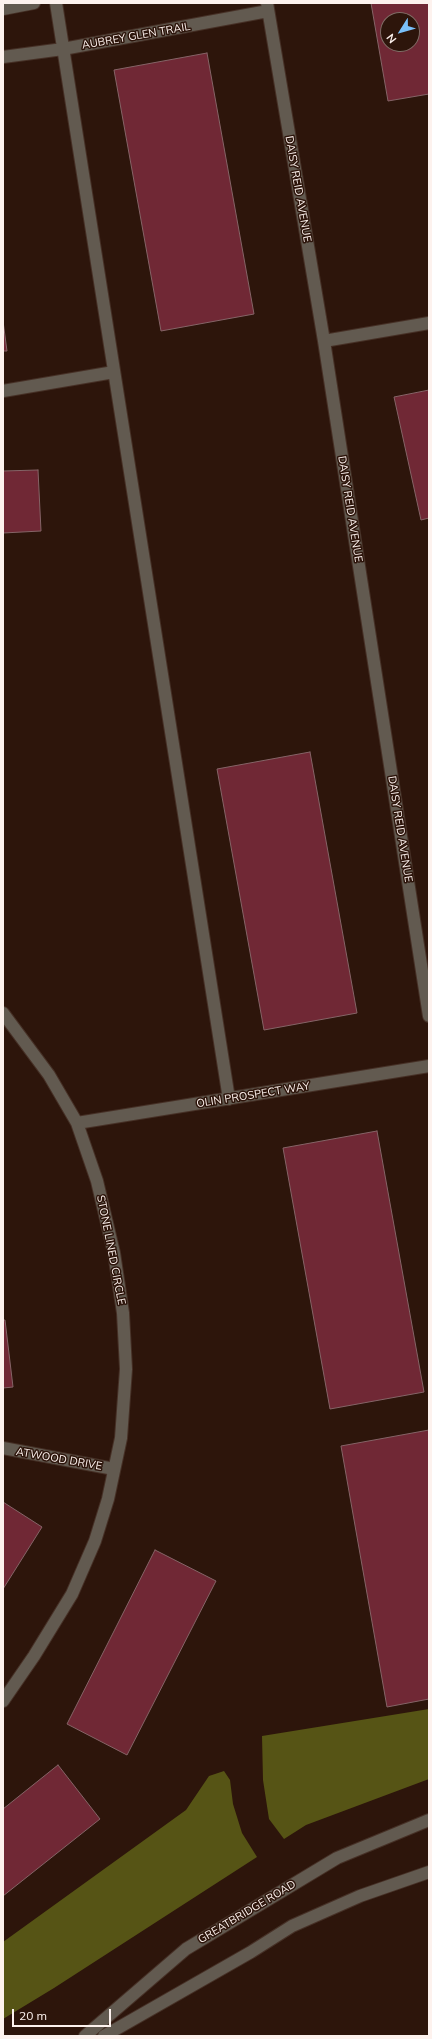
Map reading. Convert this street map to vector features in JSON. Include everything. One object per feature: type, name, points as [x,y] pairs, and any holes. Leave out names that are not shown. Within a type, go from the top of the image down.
[{"type":"street","points":[[3,9],[34,3]]},
{"type":"street","points":[[56,3],[229,1099]]},
{"type":"street","name":"AUBREY GLEN TRAIL","points":[[3,57],[63,49],[268,7]]},
{"type":"street","name":"DAISY REID AVENUE","points":[[268,7],[324,341],[429,1016]]},
{"type":"street","points":[[324,341],[429,323]]},
{"type":"street","points":[[3,391],[114,372]]},
{"type":"street","name":"STONE LINED CIRCLE","points":[[3,1013],[49,1075],[77,1123],[97,1180],[114,1253],[123,1313],[126,1369],[121,1438],[95,1541],[72,1594],[34,1656],[3,1701]]},
{"type":"street","name":"OLIN PROSPECT WAY","points":[[77,1123],[429,1066]]},
{"type":"street","name":"ATWOOD DRIVE","points":[[3,1448],[114,1469]]},
{"type":"street","name":"GREATBRIDGE ROAD","points":[[85,2036],[186,1949],[337,1858],[429,1820]]},
{"type":"street","points":[[104,2036],[251,1952],[292,1926],[360,1896],[429,1872]]},
{"type":"shaded area","points":[[429,1709],[429,1779],[306,1825],[284,1839],[269,1819],[263,1780],[262,1736]]},
{"type":"shaded area","points":[[224,1771],[230,1780],[233,1804],[242,1833],[257,1857],[54,1988],[3,2019],[3,1942],[186,1810],[209,1776]]},
{"type":"building","points":[[371,3],[429,3],[429,94],[388,101]]},
{"type":"building","points":[[207,53],[254,314],[161,331],[114,70]]},
{"type":"building","points":[[3,321],[7,351],[3,351]]},
{"type":"building","points":[[429,390],[429,518],[421,520],[394,397]]},
{"type":"building","points":[[38,470],[41,531],[3,533],[3,471]]},
{"type":"building","points":[[310,752],[357,1013],[264,1030],[217,769]]},
{"type":"building","points":[[377,1131],[424,1392],[330,1409],[283,1148]]},
{"type":"building","points":[[3,1320],[5,1320],[13,1387],[3,1388]]},
{"type":"building","points":[[429,1430],[429,1699],[387,1707],[341,1446]]},
{"type":"building","points":[[3,1502],[42,1527],[3,1589]]},
{"type":"building","points":[[155,1550],[216,1581],[127,1755],[67,1724]]},
{"type":"building","points":[[58,1765],[100,1819],[3,1896],[3,1809]]}]
